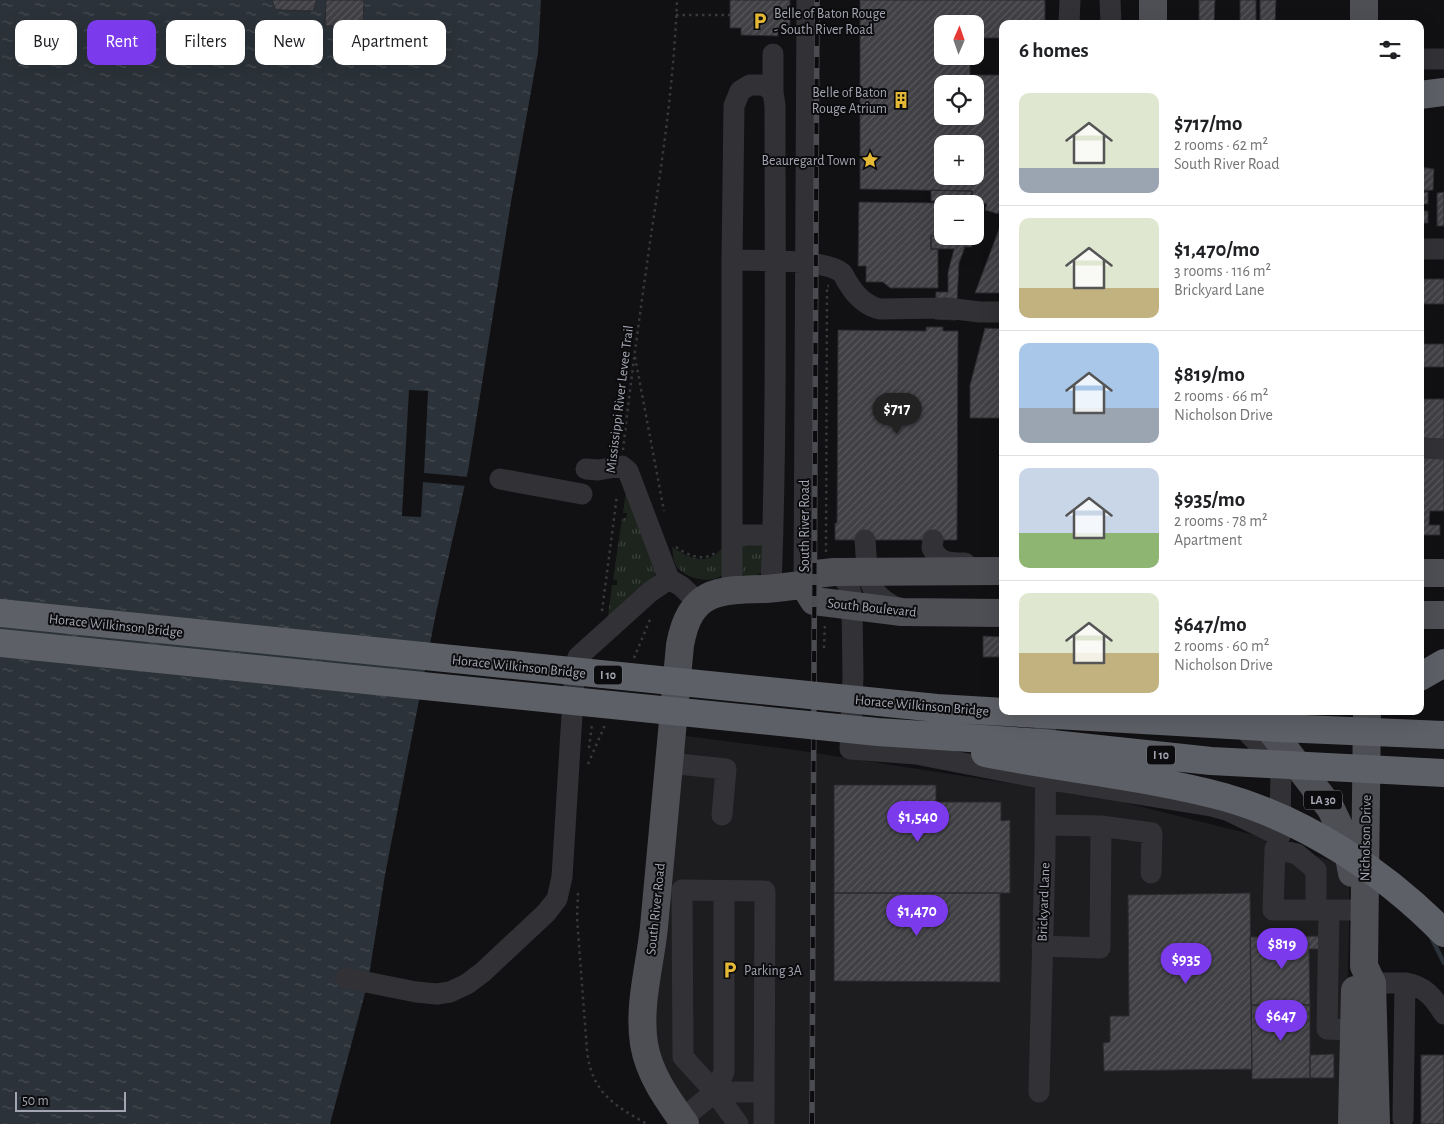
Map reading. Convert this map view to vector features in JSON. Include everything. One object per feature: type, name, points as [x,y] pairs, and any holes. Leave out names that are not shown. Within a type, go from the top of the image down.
[{"type":"highway","points":[[1424,94],[1444,92]]},
{"type":"highway","name":"Horace Wilkinson Bridge","points":[[0,613],[937,708],[999,710]]},
{"type":"highway","name":"Horace Wilkinson Bridge","points":[[0,643],[878,732]]},
{"type":"highway","points":[[1424,675],[1444,664]]},
{"type":"highway","name":"Horace Wilkinson Bridge","points":[[1137,715],[1223,718]]},
{"type":"highway","points":[[1223,718],[1260,715]]},
{"type":"highway","name":"I 10","points":[[1223,718],[1444,735]]},
{"type":"highway","points":[[878,732],[1025,761],[1164,784],[1225,798],[1249,806],[1306,831],[1366,866],[1410,901],[1444,933]]},
{"type":"highway","name":"I 10","points":[[878,732],[1043,743],[1211,761],[1444,773]]},
{"type":"main road","points":[[1153,0],[1153,20]]},
{"type":"main road","points":[[1364,0],[1364,20]]},
{"type":"main road","points":[[822,577],[867,573],[999,571]]},
{"type":"main road","points":[[1424,573],[1444,573]]},
{"type":"main road","name":"South River Road","points":[[683,1122],[652,1072],[644,1046],[642,1018],[653,930],[682,630],[689,614],[699,603],[718,592],[772,588],[822,577]]},
{"type":"main road","name":"South Boulevard","points":[[822,577],[814,601],[907,612],[999,613]]},
{"type":"main road","points":[[1424,615],[1444,615]]},
{"type":"main road","name":"LA 30","points":[[1259,715],[1331,809],[1346,841],[1354,888],[1364,905]]},
{"type":"main road","name":"Nicholson Drive","points":[[1367,715],[1364,905],[1376,1094],[1376,1124]]},
{"type":"main road","name":"Nicholson Drive","points":[[1352,1124],[1355,982],[1368,974]]},
{"type":"street","name":"South River Road","points":[[807,0],[816,197],[806,263],[822,577]]},
{"type":"street","points":[[1069,20],[1070,0]]},
{"type":"street","points":[[1110,0],[1111,20]]},
{"type":"street","points":[[772,588],[775,262],[773,54]]},
{"type":"street","points":[[1424,58],[1444,59]]},
{"type":"street","points":[[732,590],[734,106],[740,91],[750,85],[764,85],[773,92]]},
{"type":"street","points":[[1424,249],[1444,249]]},
{"type":"street","points":[[732,260],[822,265],[842,274],[865,303],[870,307],[880,309],[947,308],[999,312]]},
{"type":"street","points":[[1424,448],[1444,449]]},
{"type":"street","points":[[586,469],[598,470],[622,466],[628,472],[669,579],[681,586],[699,603]]},
{"type":"street","points":[[500,479],[582,494]]},
{"type":"street","points":[[733,533],[773,535]]},
{"type":"street","points":[[865,540],[867,573],[870,585],[882,600],[907,612]]},
{"type":"street","points":[[933,540],[932,548],[945,562],[999,563]]},
{"type":"street","points":[[822,577],[847,583],[851,593],[853,676],[850,749],[916,754],[1045,779],[1211,806],[1229,811],[1281,843],[1316,870],[1323,910],[1327,1029],[1354,1030]]},
{"type":"street","points":[[346,978],[416,992],[436,994],[450,992],[467,984],[483,972],[546,912],[556,899],[562,877],[575,666],[578,657],[650,592],[669,579]]},
{"type":"street","name":"Brickyard Lane","points":[[1039,1092],[1046,715]]},
{"type":"street","points":[[1105,789],[1107,715]]},
{"type":"street","points":[[1150,715],[1150,796]]},
{"type":"street","points":[[1223,718],[1281,768],[1281,843],[1274,849],[1274,910],[1323,910],[1364,905]]},
{"type":"street","points":[[669,763],[726,769],[722,815]]},
{"type":"street","points":[[1045,825],[1101,826],[1152,834],[1151,873]]},
{"type":"street","points":[[1042,946],[1100,948],[1101,826]]},
{"type":"street","points":[[738,1124],[684,1057],[682,890],[765,891],[764,1124]]},
{"type":"street","points":[[683,1122],[714,1092],[724,1072],[724,891]]},
{"type":"street","points":[[1368,974],[1425,990],[1436,1000],[1444,1014]]},
{"type":"street","points":[[1403,1119],[1405,983]]},
{"type":"street","points":[[714,1092],[764,1092]]},
{"type":"street","points":[[1376,1094],[1404,1094]]},
{"type":"path","name":"Mississippi River Levee Trail","points":[[598,639],[622,466],[634,353],[674,61],[677,0]]},
{"type":"path","points":[[676,15],[730,15]]},
{"type":"path","points":[[822,577],[827,286],[850,286]]},
{"type":"path","points":[[668,543],[684,552],[699,557],[706,557],[717,552],[733,533]]},
{"type":"path","points":[[824,648],[825,602]]},
{"type":"path","points":[[588,764],[592,715]]},
{"type":"path","points":[[577,918],[588,1059],[593,1075],[599,1089],[609,1099],[647,1124]]},
{"type":"shaded area","points":[[678,735],[796,750],[1111,799],[1254,835],[1347,866],[1349,930],[1344,1124],[694,1124],[674,1095],[652,1035]]},
{"type":"green space","points":[[626,490],[657,573],[607,624],[612,585],[617,585],[617,580],[613,580],[622,518],[626,518],[627,513],[623,513]]},
{"type":"green space","points":[[762,541],[762,572],[756,576],[744,576],[741,573],[738,544]]},
{"type":"green space","points":[[725,545],[722,575],[711,580],[698,579],[681,571],[673,557],[672,547],[694,558],[706,559]]},
{"type":"water","points":[[0,0],[541,0],[538,53],[511,202],[468,471],[436,613],[385,875],[368,982],[330,1124],[0,1124]]},
{"type":"pier","points":[[409,390],[428,391],[424,473],[469,477],[467,486],[423,482],[421,517],[402,516]]},
{"type":"building","points":[[272,0],[317,0],[313,11],[275,9]]},
{"type":"building","points":[[326,0],[364,0],[363,20],[333,20],[333,26],[325,26]]},
{"type":"building","name":"Belle of Baton Rouge - South River Road","points":[[730,0],[790,0],[790,29],[778,29],[778,36],[741,35],[741,28],[730,28]]},
{"type":"building","name":"Belle of Baton Rouge Atrium","points":[[860,0],[1045,0],[1045,20],[999,20],[999,38],[984,38],[984,15],[934,15],[934,65],[970,65],[970,75],[934,75],[934,125],[984,125],[984,75],[999,75],[998,214],[985,210],[987,204],[984,203],[984,195],[972,195],[972,191],[860,189]]},
{"type":"building","points":[[1199,0],[1215,0],[1214,20],[1199,20]]},
{"type":"building","points":[[1240,0],[1256,0],[1256,20],[1240,20]]},
{"type":"building","points":[[1260,0],[1276,0],[1275,20],[1260,20]]},
{"type":"building","points":[[1424,168],[1434,169],[1433,190],[1424,191]]},
{"type":"building","points":[[931,190],[972,191],[972,195],[934,195],[934,201],[931,201]]},
{"type":"building","points":[[1424,192],[1428,192],[1428,204],[1424,204]]},
{"type":"building","points":[[1444,192],[1444,226],[1437,226],[1437,193]]},
{"type":"building","points":[[859,202],[934,203],[934,236],[931,236],[931,249],[938,249],[938,288],[890,288],[883,282],[866,282],[866,266],[858,266]]},
{"type":"building","points":[[1424,211],[1428,211],[1428,223],[1424,223]]},
{"type":"building","points":[[999,229],[999,293],[975,293]]},
{"type":"building","points":[[931,236],[934,236],[934,245],[972,245],[972,247],[965,247],[959,263],[956,320],[935,319],[936,292],[948,292],[948,272],[954,249],[931,249]]},
{"type":"building","points":[[1424,279],[1444,279],[1444,304],[1424,304]]},
{"type":"building","points":[[926,327],[943,327],[943,331],[958,331],[957,540],[835,540],[835,523],[837,523],[838,330],[926,331]]},
{"type":"building","points":[[985,328],[999,329],[999,418],[970,418],[970,385]]},
{"type":"building","points":[[1424,344],[1444,344],[1444,367],[1424,367]]},
{"type":"building","points":[[1424,399],[1444,399],[1444,443],[1424,442]]},
{"type":"building","points":[[1424,453],[1444,454],[1444,511],[1430,511],[1429,525],[1440,525],[1440,535],[1424,535]]},
{"type":"building","points":[[983,636],[999,637],[999,657],[983,657]]},
{"type":"building","points":[[834,785],[936,785],[936,802],[1001,802],[1001,821],[1010,820],[1010,893],[834,893]]},
{"type":"building","points":[[834,893],[1000,893],[1000,982],[834,981]]},
{"type":"building","points":[[1250,893],[1252,1069],[1104,1071],[1103,1043],[1110,1042],[1110,1016],[1129,1016],[1128,895]]},
{"type":"building","points":[[1324,936],[1324,949],[1309,949],[1310,1005],[1251,1005],[1250,937]]},
{"type":"building","points":[[1251,1005],[1310,1005],[1310,1078],[1252,1079]]},
{"type":"building","points":[[1334,1054],[1334,1078],[1310,1078],[1310,1055]]},
{"type":"building","points":[[1421,1055],[1444,1055],[1444,1124],[1421,1124]]},
{"type":"waterway","points":[[1431,937],[1444,963]]},
{"type":"railway","points":[[812,1124],[817,0]]},
{"type":"place","name":"Belle of Baton Rouge - South River Road","points":[[760,21]]},
{"type":"place","name":"Belle of Baton Rouge Atrium","points":[[901,100]]},
{"type":"place","name":"Beauregard Town","points":[[870,160]]},
{"type":"place","name":"Parking 3A","points":[[730,970]]}]
